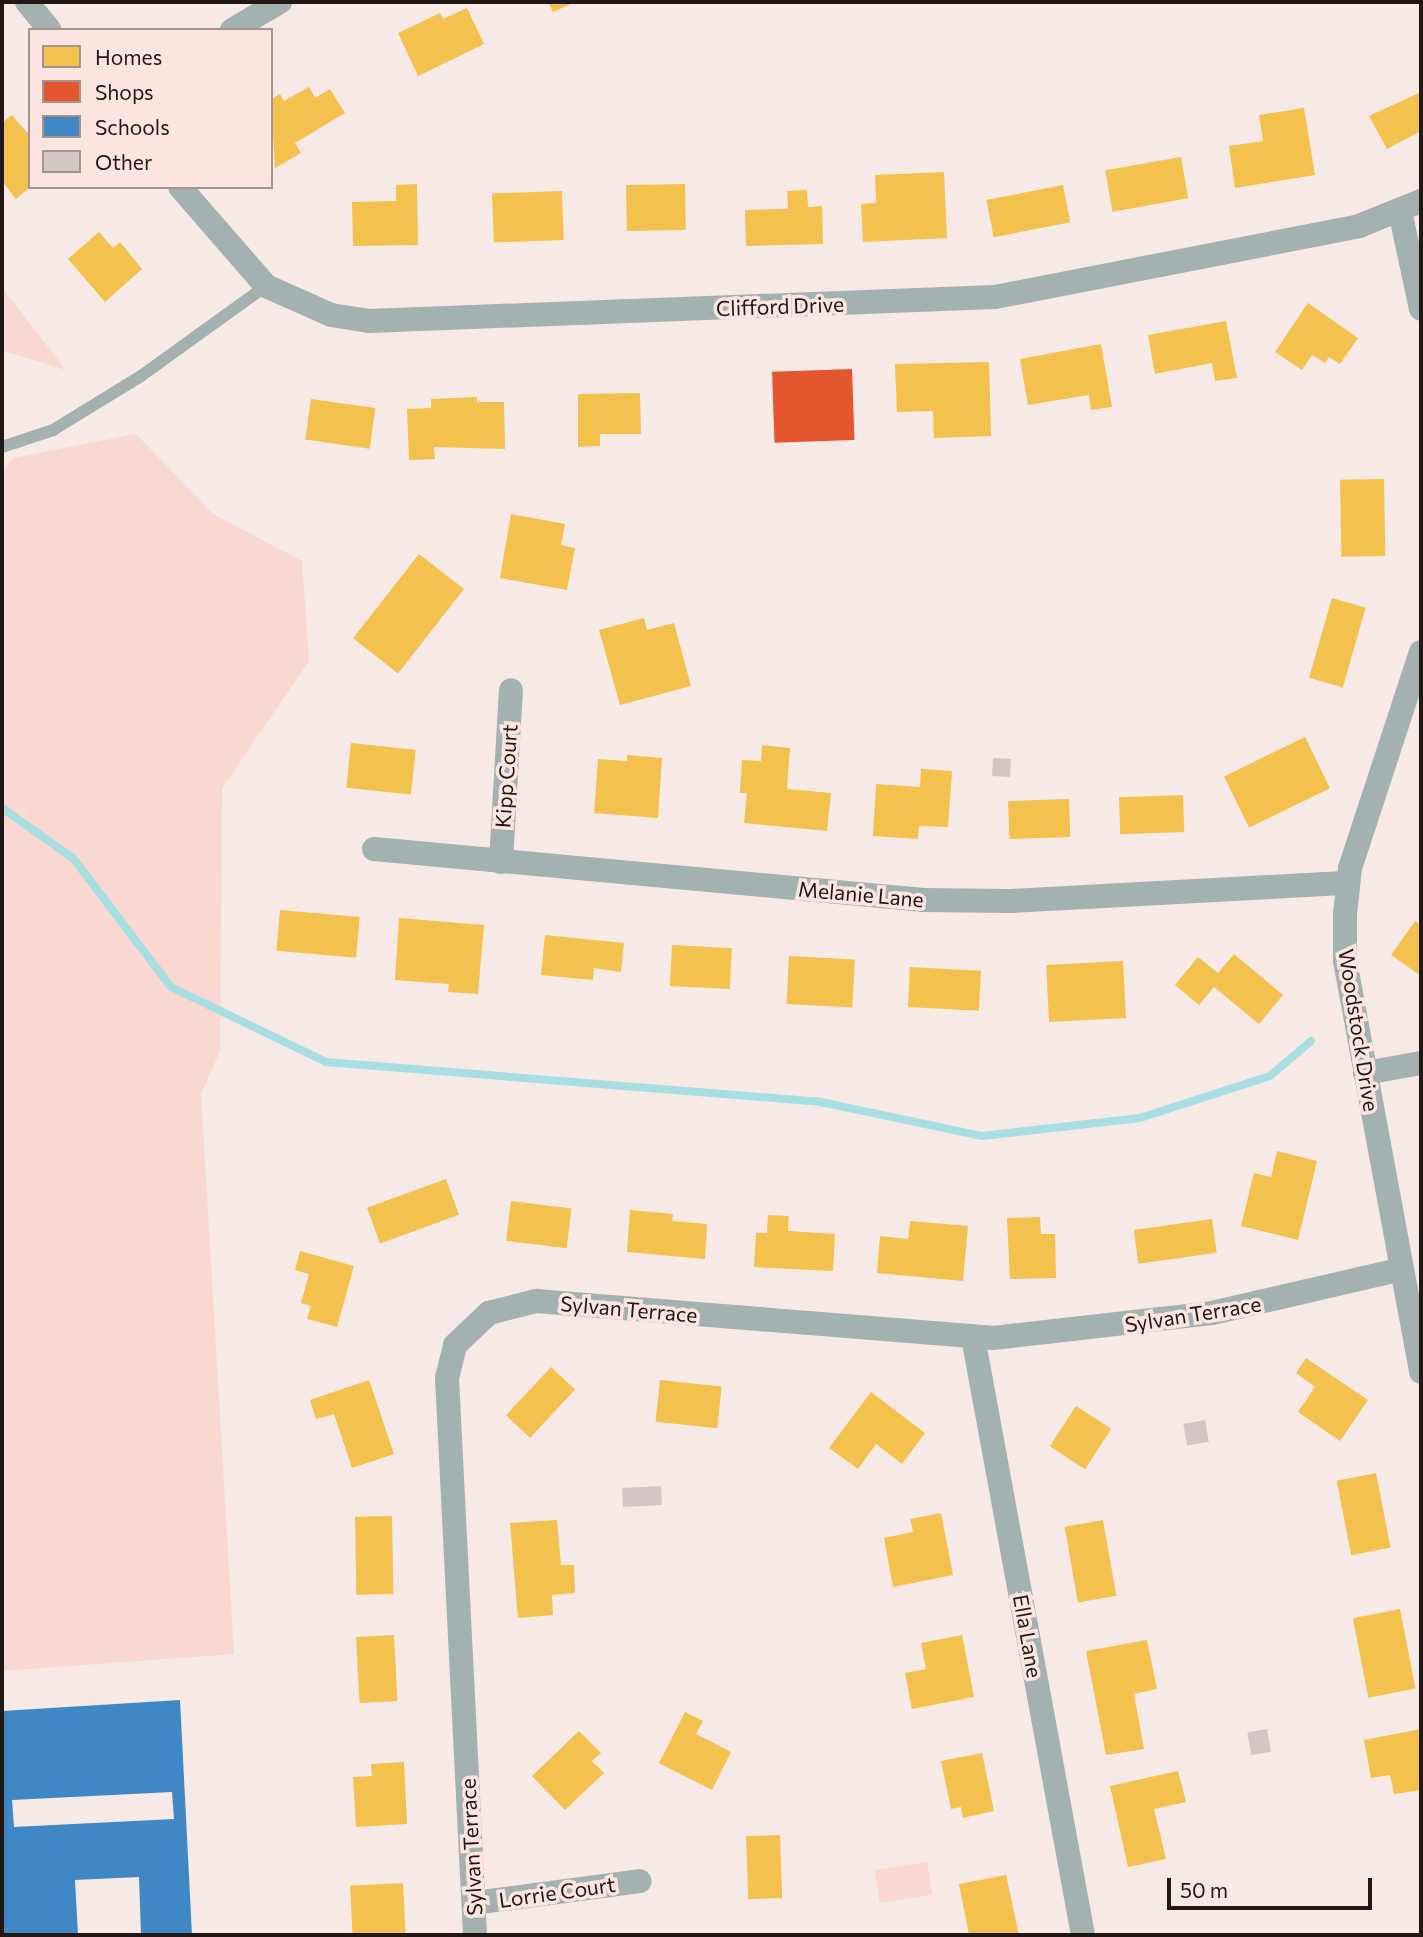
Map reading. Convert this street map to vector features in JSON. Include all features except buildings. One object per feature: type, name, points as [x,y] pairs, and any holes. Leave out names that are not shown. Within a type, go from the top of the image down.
[{"type":"street","points":[[27,2],[48,28]]},
{"type":"street","points":[[235,28],[280,2]]},
{"type":"street","name":"Clifford Drive","points":[[182,189],[266,286],[319,311],[369,321],[995,297],[1359,226],[1411,206]]},
{"type":"street","points":[[1411,206],[1421,309]]},
{"type":"street","name":"Woodstock Drive","points":[[1421,652],[1363,823],[1348,883],[1345,961],[1421,1373]]},
{"type":"street","name":"Kipp Court","points":[[500,862],[511,690]]},
{"type":"street","name":"Melanie Lane","points":[[374,849],[924,900],[1012,901],[1348,883]]},
{"type":"street","points":[[1365,1073],[1421,1063]]},
{"type":"street","name":"Sylvan Terrace","points":[[475,1935],[447,1378],[449,1358],[470,1328],[489,1313],[536,1301],[973,1337],[1117,1327],[1212,1313],[1402,1269]]},
{"type":"street","name":"Ella Lane","points":[[973,1337],[1083,1935]]},
{"type":"street","name":"Lorrie Court","points":[[474,1903],[640,1881]]},
{"type":"lane","points":[[2,447],[53,430],[141,376],[266,286]]},
{"type":"shaded area","points":[[2,288],[66,370],[2,350]]},
{"type":"shaded area","points":[[136,434],[213,514],[302,561],[309,661],[222,788],[220,1051],[201,1094],[234,1654],[2,1671],[2,473],[13,458]]},
{"type":"shaded area","points":[[927,1862],[932,1895],[880,1903],[875,1870]]},
{"type":"waterway","points":[[2,808],[73,858],[171,987],[326,1062],[816,1101],[982,1136],[1140,1118],[1270,1076],[1311,1041]]}]
